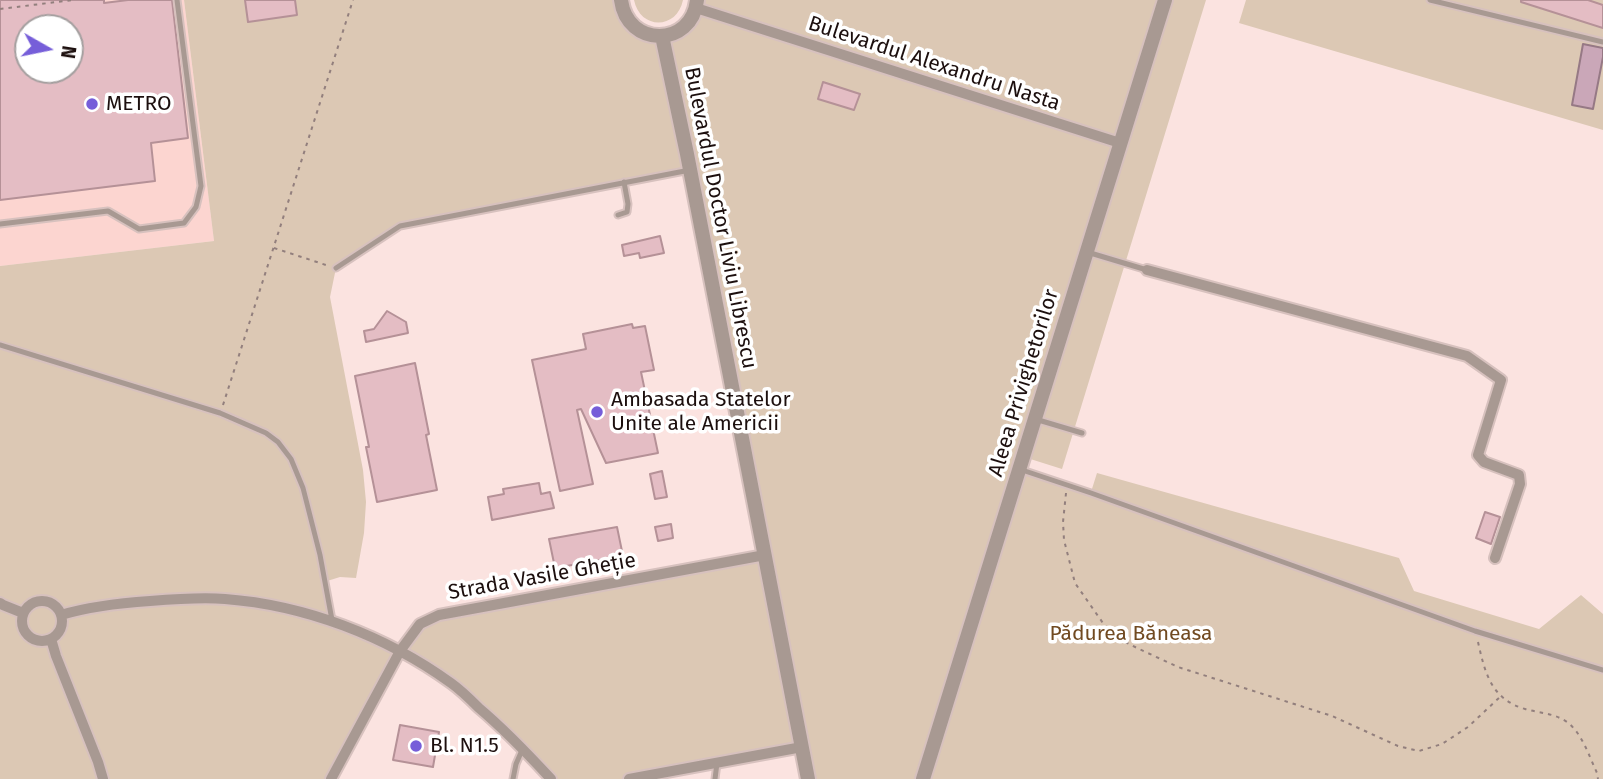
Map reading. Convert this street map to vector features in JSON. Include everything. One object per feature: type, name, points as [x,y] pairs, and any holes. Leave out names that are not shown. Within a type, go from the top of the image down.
[{"type":"street","points":[[621,0],[624,14],[635,28],[650,36],[679,31],[688,22],[696,4]]},
{"type":"street","name":"Aleea Privighetorilor","points":[[923,779],[1166,0]]},
{"type":"street","name":"Bulevardul Alexandru Nasta","points":[[696,4],[1120,143]]},
{"type":"street","name":"Bulevardul Doctor Liviu Librescu","points":[[662,36],[808,779]]},
{"type":"street","points":[[1147,270],[1467,356],[1502,380],[1478,455],[1484,462],[1519,475],[1520,484],[1495,558]]},
{"type":"street","name":"Strada Vasile Gheție","points":[[331,779],[400,651],[420,624],[439,615],[765,555]]},
{"type":"street","points":[[61,615],[86,608],[129,602],[210,598],[254,603],[332,621],[400,651],[453,684],[523,748],[551,779]]},
{"type":"street","points":[[49,601],[57,607],[61,615],[61,626],[51,639],[40,641],[29,636],[23,626],[23,613],[33,602],[49,601]]},
{"type":"street","points":[[0,603],[23,613]]},
{"type":"street","points":[[51,639],[55,656],[103,779]]},
{"type":"street","points":[[629,779],[802,747]]},
{"type":"lane","points":[[0,224],[108,211],[139,229],[184,222],[196,207],[201,186],[177,0]]},
{"type":"lane","points":[[1430,0],[1603,42]]},
{"type":"lane","points":[[336,268],[400,226],[690,170]]},
{"type":"lane","points":[[618,215],[626,212],[628,204],[624,182]]},
{"type":"lane","points":[[1087,252],[1147,270]]},
{"type":"lane","points":[[0,345],[220,413],[267,433],[278,442],[291,459],[303,488],[320,555],[332,621]]},
{"type":"lane","points":[[1035,419],[1082,433]]},
{"type":"lane","points":[[1019,469],[1091,492],[1475,631],[1603,670]]},
{"type":"lane","points":[[513,779],[523,748]]},
{"type":"lane","points":[[715,779],[717,763]]},
{"type":"path","points":[[38,0],[39,5]]},
{"type":"path","points":[[0,9],[73,0]]},
{"type":"path","points":[[220,413],[353,0]]},
{"type":"path","points":[[273,248],[336,268]]},
{"type":"path","points":[[1066,485],[1064,540],[1076,583],[1105,626],[1123,641],[1137,648],[1178,667],[1332,716],[1398,746],[1419,751],[1442,744],[1468,727],[1501,696]]},
{"type":"path","points":[[1475,631],[1491,684],[1501,696],[1523,709],[1554,715],[1568,723],[1578,733],[1598,779]]},
{"type":"shaded area","points":[[0,0],[184,0],[214,241],[0,266]]},
{"type":"shaded area","points":[[1583,44],[1603,48],[1593,109],[1572,105]]},
{"type":"green space","name":"Pădurea Băneasa","points":[[184,0],[621,0],[630,24],[671,35],[697,0],[1206,0],[1062,469],[1024,457],[1020,469],[1091,492],[1097,473],[1399,558],[1414,591],[1539,629],[1581,595],[1603,614],[1603,779],[808,779],[803,748],[629,779],[551,779],[487,714],[401,651],[331,779],[0,779],[0,266],[214,241]],"holes":[[[689,170],[765,555],[439,615],[410,637],[400,651],[332,621],[324,582],[340,577],[356,578],[366,502],[363,470],[330,297],[336,268],[400,226]]]},
{"type":"green space","points":[[634,0],[683,0],[674,17],[658,22],[643,17]]},
{"type":"green space","points":[[1246,0],[1603,0],[1603,130],[1239,23]]},
{"type":"building","name":"METRO","points":[[0,0],[104,0],[104,3],[172,0],[188,138],[151,143],[155,181],[0,200]]},
{"type":"building","points":[[245,0],[295,0],[297,15],[248,22]]},
{"type":"building","points":[[1588,0],[1603,5],[1603,28],[1521,2]]},
{"type":"building","points":[[823,82],[860,94],[854,110],[818,99]]},
{"type":"building","points":[[660,236],[664,253],[640,258],[639,253],[624,256],[622,245]]},
{"type":"building","points":[[387,311],[406,322],[408,333],[366,342],[364,331],[374,329]]},
{"type":"building","name":"Ambasada Statelor Unite ale Americii","points":[[632,324],[633,328],[645,326],[654,370],[641,372],[658,453],[606,463],[581,409],[577,410],[593,484],[560,491],[532,360],[586,349],[583,334]]},
{"type":"building","points":[[415,363],[437,490],[377,502],[355,376]]},
{"type":"building","points":[[662,471],[667,497],[655,499],[650,474]]},
{"type":"building","points":[[539,483],[541,494],[550,492],[554,508],[492,520],[488,497],[504,494],[503,489]]},
{"type":"building","points":[[1485,512],[1500,517],[1491,544],[1476,538]]},
{"type":"building","points":[[671,524],[673,538],[658,541],[655,527]]},
{"type":"building","points":[[617,527],[623,556],[555,568],[549,539]]},
{"type":"building","name":"Bl. N1.5","points":[[400,725],[439,732],[433,767],[393,760]]},
{"type":"place","name":"METRO","points":[[92,104]]},
{"type":"place","name":"Ambasada Statelor Unite ale Americii","points":[[597,412]]},
{"type":"place","name":"Bl. N1.5","points":[[416,746]]}]
